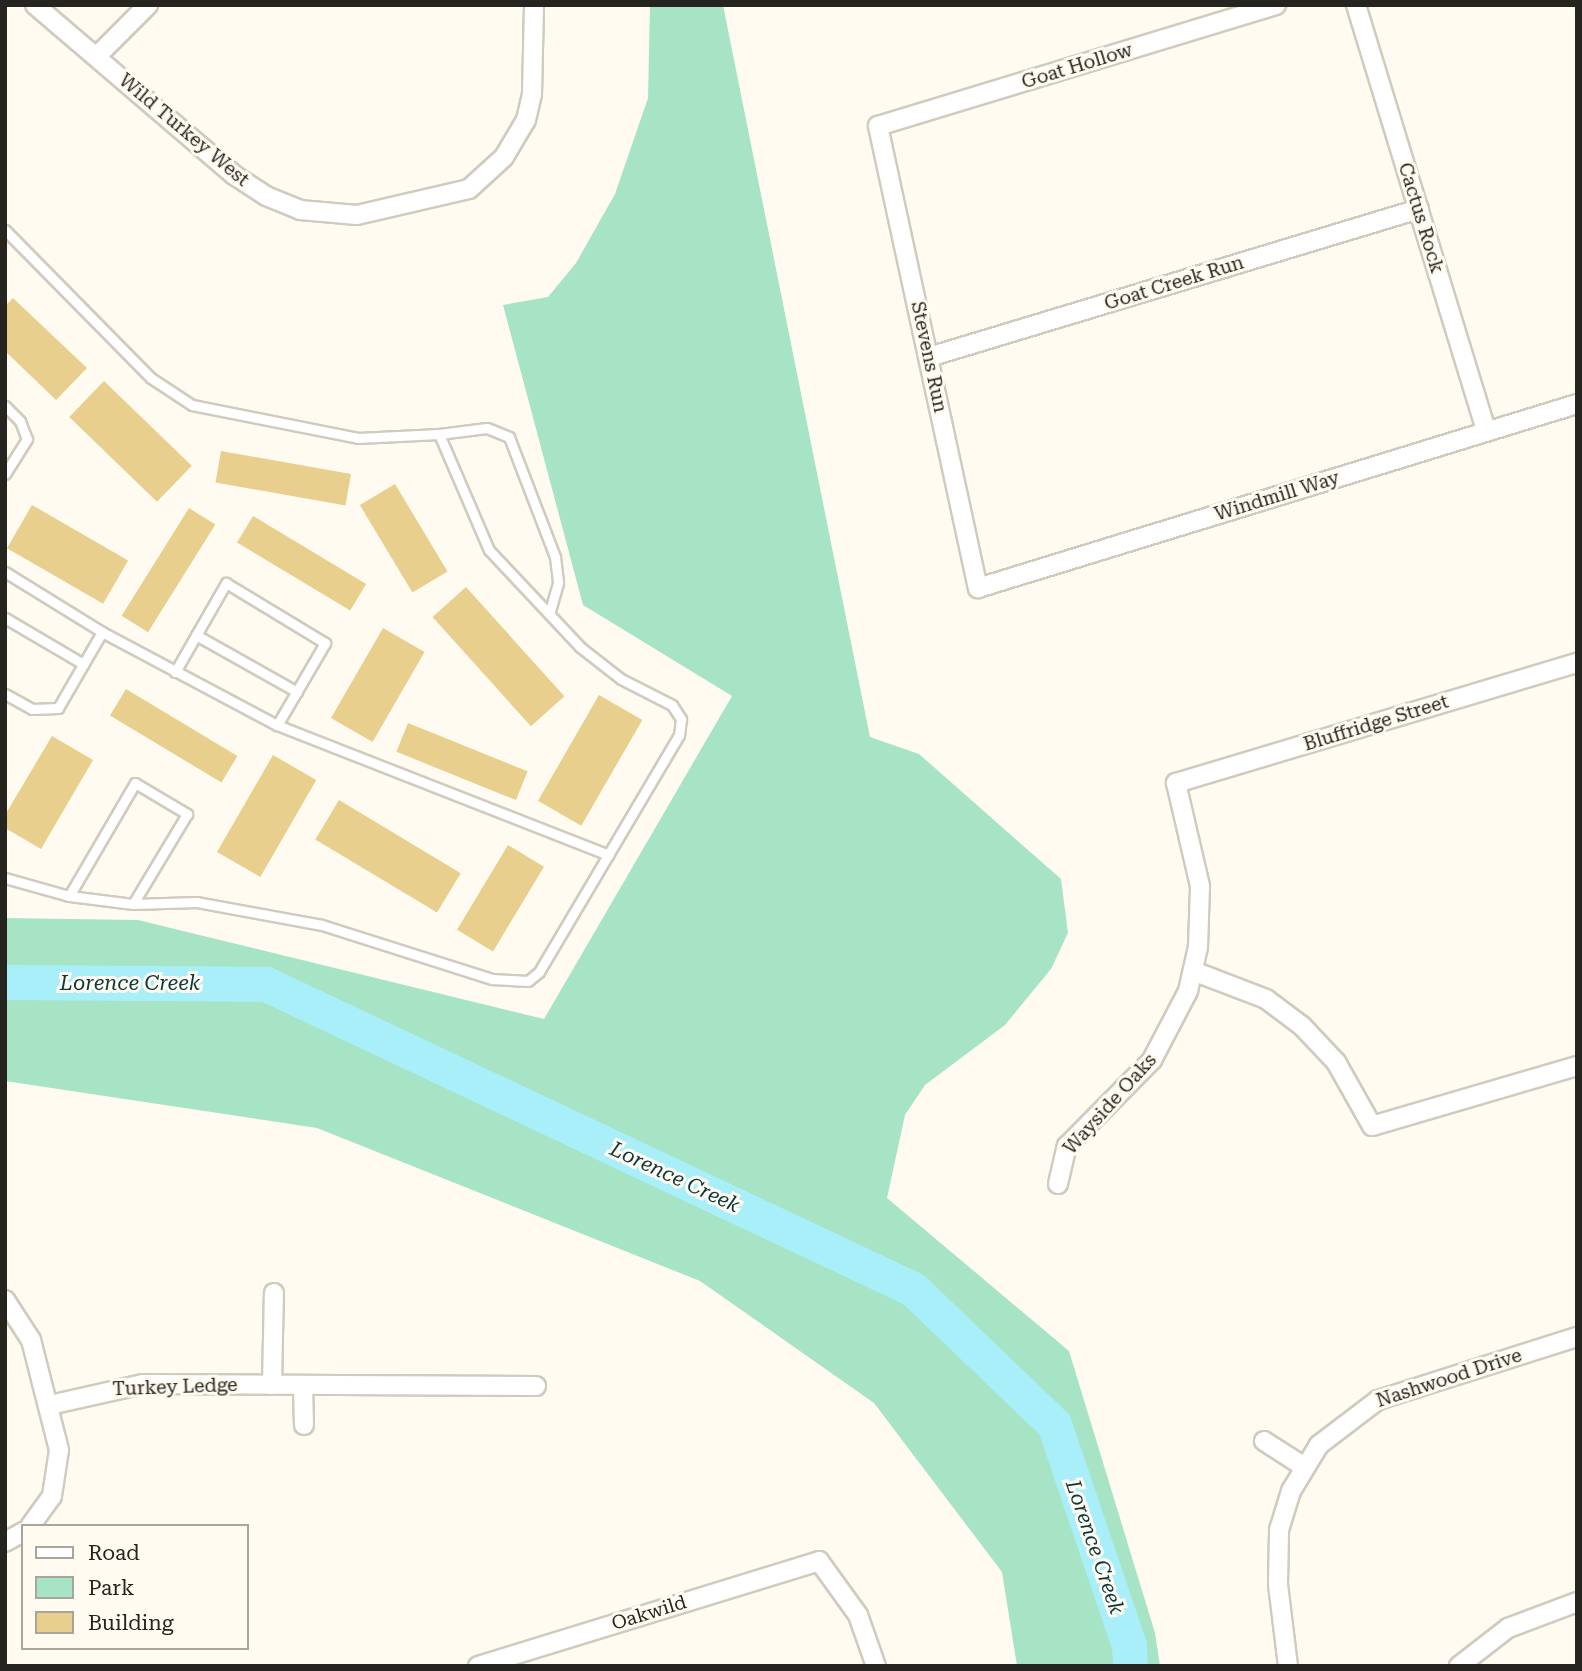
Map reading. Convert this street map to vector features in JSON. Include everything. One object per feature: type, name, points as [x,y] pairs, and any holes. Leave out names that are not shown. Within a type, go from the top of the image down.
[{"type":"street","name":"Wild Turkey West","points":[[35,5],[234,175],[300,210],[357,215],[429,202],[469,189],[504,157],[526,120],[532,94],[534,5]]},
{"type":"street","points":[[96,57],[148,5]]},
{"type":"street","name":"Goat Hollow","points":[[878,126],[1276,5]]},
{"type":"street","name":"Cactus Rock","points":[[1356,5],[1486,432]]},
{"type":"street","name":"Stevens Run","points":[[878,126],[978,588]]},
{"type":"street","name":"Goat Creek Run","points":[[929,357],[1419,209]]},
{"type":"street","name":"Windmill Way","points":[[978,588],[1577,404]]},
{"type":"street","name":"Bluffridge Street","points":[[1176,783],[1577,663]]},
{"type":"street","name":"Wayside Oaks","points":[[1058,1184],[1067,1146],[1135,1080],[1166,1038],[1193,971],[1200,886],[1176,783]]},
{"type":"street","points":[[1193,971],[1266,999],[1302,1026],[1350,1082],[1372,1126],[1577,1066]]},
{"type":"street","points":[[272,1385],[274,1293]]},
{"type":"street","points":[[5,1300],[31,1340],[50,1405],[60,1469],[52,1496],[31,1524]]},
{"type":"street","name":"Nashwood Drive","points":[[1288,1666],[1277,1548],[1283,1511],[1303,1466],[1332,1431],[1378,1399],[1577,1337]]},
{"type":"street","name":"Turkey Ledge","points":[[50,1405],[102,1389],[143,1384],[536,1387]]},
{"type":"street","points":[[303,1385],[304,1426]]},
{"type":"street","points":[[1264,1441],[1303,1466]]},
{"type":"street","points":[[5,1542],[21,1533]]},
{"type":"street","name":"Oakwild","points":[[478,1666],[820,1560],[858,1615],[876,1666]]},
{"type":"street","points":[[1459,1666],[1508,1628],[1577,1602]]},
{"type":"lane","points":[[5,230],[151,378],[192,405],[358,438],[439,434],[487,428],[509,437],[555,557],[558,583],[549,614]]},
{"type":"lane","points":[[5,406],[20,421],[27,439],[5,474]]},
{"type":"lane","points":[[5,878],[69,896],[134,904],[197,902],[322,925],[515,983],[539,972],[679,734],[681,719],[672,705],[621,678],[580,647],[489,550],[439,434]]},
{"type":"lane","points":[[5,572],[102,632],[278,726],[608,855]]},
{"type":"lane","points":[[175,672],[226,583],[325,643],[278,726]]},
{"type":"lane","points":[[5,618],[83,664]]},
{"type":"lane","points":[[5,694],[32,709],[58,708],[102,632]]},
{"type":"lane","points":[[196,635],[297,692]]},
{"type":"lane","points":[[69,896],[135,783],[187,814],[134,904]]},
{"type":"green space","points":[[650,5],[723,5],[870,737],[919,754],[1061,879],[1068,933],[1051,969],[1005,1025],[925,1085],[905,1115],[887,1198],[1069,1351],[1155,1633],[1160,1666],[1017,1666],[1002,1572],[874,1403],[700,1281],[317,1128],[5,1081],[5,918],[138,920],[544,1019],[732,696],[583,605],[503,305],[548,297],[576,263],[615,194],[648,98]]},
{"type":"building","points":[[13,298],[87,368],[56,400],[5,351],[5,306]]},
{"type":"building","points":[[104,381],[192,466],[157,502],[69,417]]},
{"type":"building","points":[[221,451],[351,474],[345,505],[215,483]]},
{"type":"building","points":[[395,484],[448,571],[412,593],[360,505]]},
{"type":"building","points":[[32,505],[128,560],[103,604],[7,548]]},
{"type":"building","points":[[189,508],[215,524],[148,632],[122,616]]},
{"type":"building","points":[[253,516],[366,584],[350,611],[237,543]]},
{"type":"building","points":[[466,587],[564,696],[531,726],[433,617]]},
{"type":"building","points":[[383,628],[425,652],[373,742],[331,718]]},
{"type":"building","points":[[126,689],[237,756],[221,783],[110,716]]},
{"type":"building","points":[[599,695],[642,720],[581,826],[538,801]]},
{"type":"building","points":[[408,723],[528,771],[516,800],[396,752]]},
{"type":"building","points":[[52,736],[93,760],[41,849],[5,828],[5,815]]},
{"type":"building","points":[[273,755],[316,780],[260,877],[217,852]]},
{"type":"building","points":[[339,800],[461,873],[437,913],[315,839]]},
{"type":"building","points":[[508,845],[544,867],[493,951],[457,930]]},
{"type":"waterway","name":"Lorence Creek","points":[[5,982],[266,984],[913,1289],[1054,1424],[1129,1645],[1130,1666]]}]
